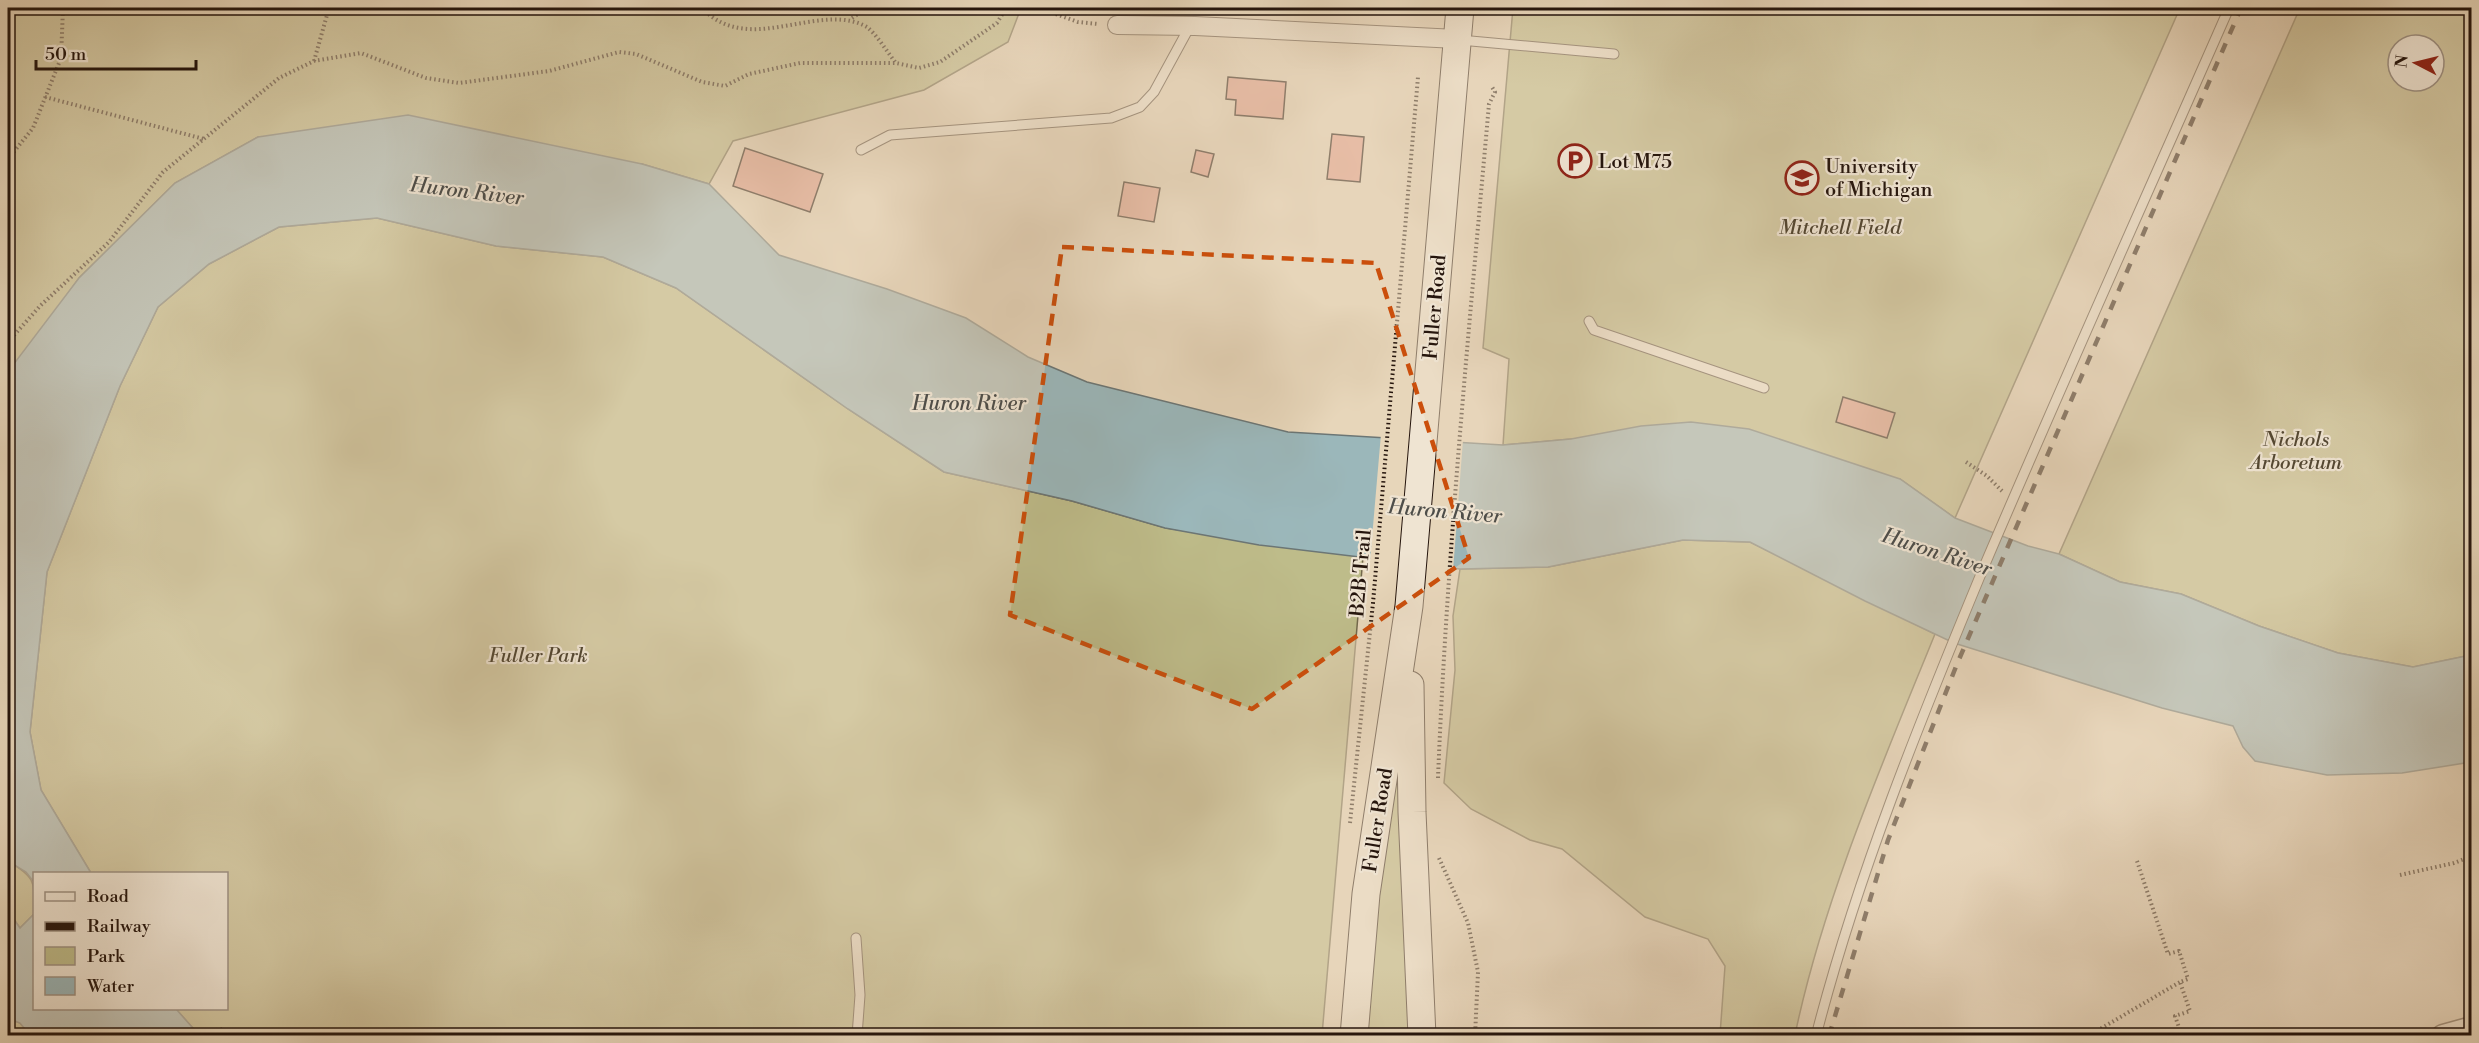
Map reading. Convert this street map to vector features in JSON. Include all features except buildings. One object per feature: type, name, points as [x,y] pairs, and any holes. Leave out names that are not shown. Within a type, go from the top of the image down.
[{"type":"main road","name":"Fuller Road","points":[[1354,1035],[1366,894],[1409,606],[1460,8]]},
{"type":"main road","name":"Fuller Road","points":[[1409,606],[1412,812],[1422,1035]]},
{"type":"street","points":[[1117,25],[1190,26],[1457,39]]},
{"type":"street","points":[[2443,1035],[2472,1028]]},
{"type":"lane","points":[[1816,1035],[1826,995],[1900,773],[1947,655],[2229,8]]},
{"type":"lane","points":[[861,150],[890,135],[1111,118],[1140,106],[1154,92],[1190,26]]},
{"type":"lane","points":[[1457,39],[1614,54]]},
{"type":"lane","points":[[1589,321],[1594,330],[1764,388]]},
{"type":"lane","points":[[856,938],[860,994],[857,1035]]},
{"type":"path","points":[[8,159],[33,128],[61,58],[63,8]]},
{"type":"path","points":[[314,61],[329,8]]},
{"type":"path","points":[[702,8],[729,24],[756,27],[790,18]]},
{"type":"path","points":[[852,18],[867,8]]},
{"type":"path","points":[[8,342],[40,306],[109,242],[163,172],[279,78],[314,61],[361,53],[426,78],[459,83],[549,71],[619,52],[636,54],[702,82],[724,86],[749,74],[800,63],[896,63],[919,68],[940,62],[997,23],[1006,8]]},
{"type":"path","points":[[1038,8],[1078,22],[1117,25]]},
{"type":"path","points":[[841,12],[867,26],[896,63]]},
{"type":"path","points":[[821,14],[831,13]]},
{"type":"path","name":"B2B Trail","points":[[1350,828],[1418,77]]},
{"type":"path","points":[[1437,781],[1445,609],[1460,416],[1489,104],[1496,92],[1492,87]]},
{"type":"path","points":[[45,97],[204,139]]},
{"type":"path","points":[[1966,462],[1988,476],[2005,494],[2010,506]]},
{"type":"path","points":[[1439,848],[1440,859],[1468,923],[1478,972],[1475,1035]]},
{"type":"path","points":[[2400,875],[2454,863],[2472,856]]},
{"type":"path","points":[[2075,1035],[2096,1032],[2180,981],[2188,979],[2179,951],[2168,954],[2137,861]]},
{"type":"path","points":[[2180,981],[2190,1011],[2175,1016],[2182,1035]]},
{"type":"path","points":[[200,1034],[219,1029],[254,1035]]},
{"type":"highlighted area","points":[[1062,247],[1376,263],[1469,558],[1252,709],[1010,615]]},
{"type":"green space","points":[[8,8],[1021,8],[1008,42],[924,90],[733,141],[709,184],[642,164],[258,137],[175,183],[79,278],[8,378]]},
{"type":"green space","name":"Mitchell Field","points":[[1513,8],[2180,8],[1955,518],[1900,479],[1571,439],[1503,445],[1509,359],[1483,348]]},
{"type":"green space","name":"Nichols Arboretum","points":[[2300,8],[2471,8],[2471,655],[2413,667],[2338,653],[2259,626],[2181,594],[2120,582],[2059,554]]},
{"type":"green space","name":"Fuller Park","points":[[377,218],[496,246],[603,257],[676,288],[848,409],[944,472],[1072,501],[1166,528],[1363,557],[1322,1035],[199,1035],[177,1010],[228,1010],[228,872],[90,872],[41,790],[30,732],[47,572],[120,386],[158,307],[209,264],[279,227]]},
{"type":"green space","points":[[1683,540],[1750,542],[1935,634],[1875,782],[1838,883],[1821,933],[1795,1035],[1720,1035],[1725,966],[1708,939],[1645,917],[1562,849],[1530,840],[1471,809],[1444,783],[1455,670],[1453,616],[1460,569],[1548,567]]},
{"type":"green space","points":[[1398,691],[1410,1035],[1366,1036]]},
{"type":"green space","points":[[8,861],[24,872],[32,882],[33,915],[20,928],[8,911]]},
{"type":"green space","points":[[8,1018],[20,1023],[30,1035],[8,1035]]},
{"type":"water","name":"Huron River","points":[[408,115],[642,164],[709,184],[779,255],[887,289],[966,318],[1028,357],[1087,382],[1288,432],[1503,445],[1571,439],[1641,426],[1691,422],[1749,429],[1900,479],[1955,518],[2028,546],[2059,554],[2120,582],[2181,594],[2259,626],[2338,653],[2413,667],[2471,655],[2471,762],[2402,773],[2327,775],[2255,761],[2243,747],[2233,726],[2162,708],[1954,643],[1865,601],[1750,542],[1683,540],[1548,567],[1460,569],[1259,545],[1165,528],[1072,501],[944,472],[848,409],[676,288],[603,257],[496,246],[377,218],[279,227],[209,264],[158,307],[120,386],[47,572],[30,732],[41,790],[90,872],[33,872],[33,881],[26,872],[8,861],[8,379],[13,365],[79,278],[175,183],[258,137]]},
{"type":"water","points":[[8,911],[20,928],[33,915],[33,1010],[177,1010],[199,1035],[30,1035],[20,1023],[8,1018]]},
{"type":"pier","points":[[1381,434],[1463,440],[1453,571],[1370,561]]},
{"type":"railway","points":[[1829,1036],[1888,840],[1957,664],[2241,8]]},
{"type":"place","name":"Lot M75","points":[[1575,161]]},
{"type":"place","name":"University of Michigan","points":[[1802,178]]}]
